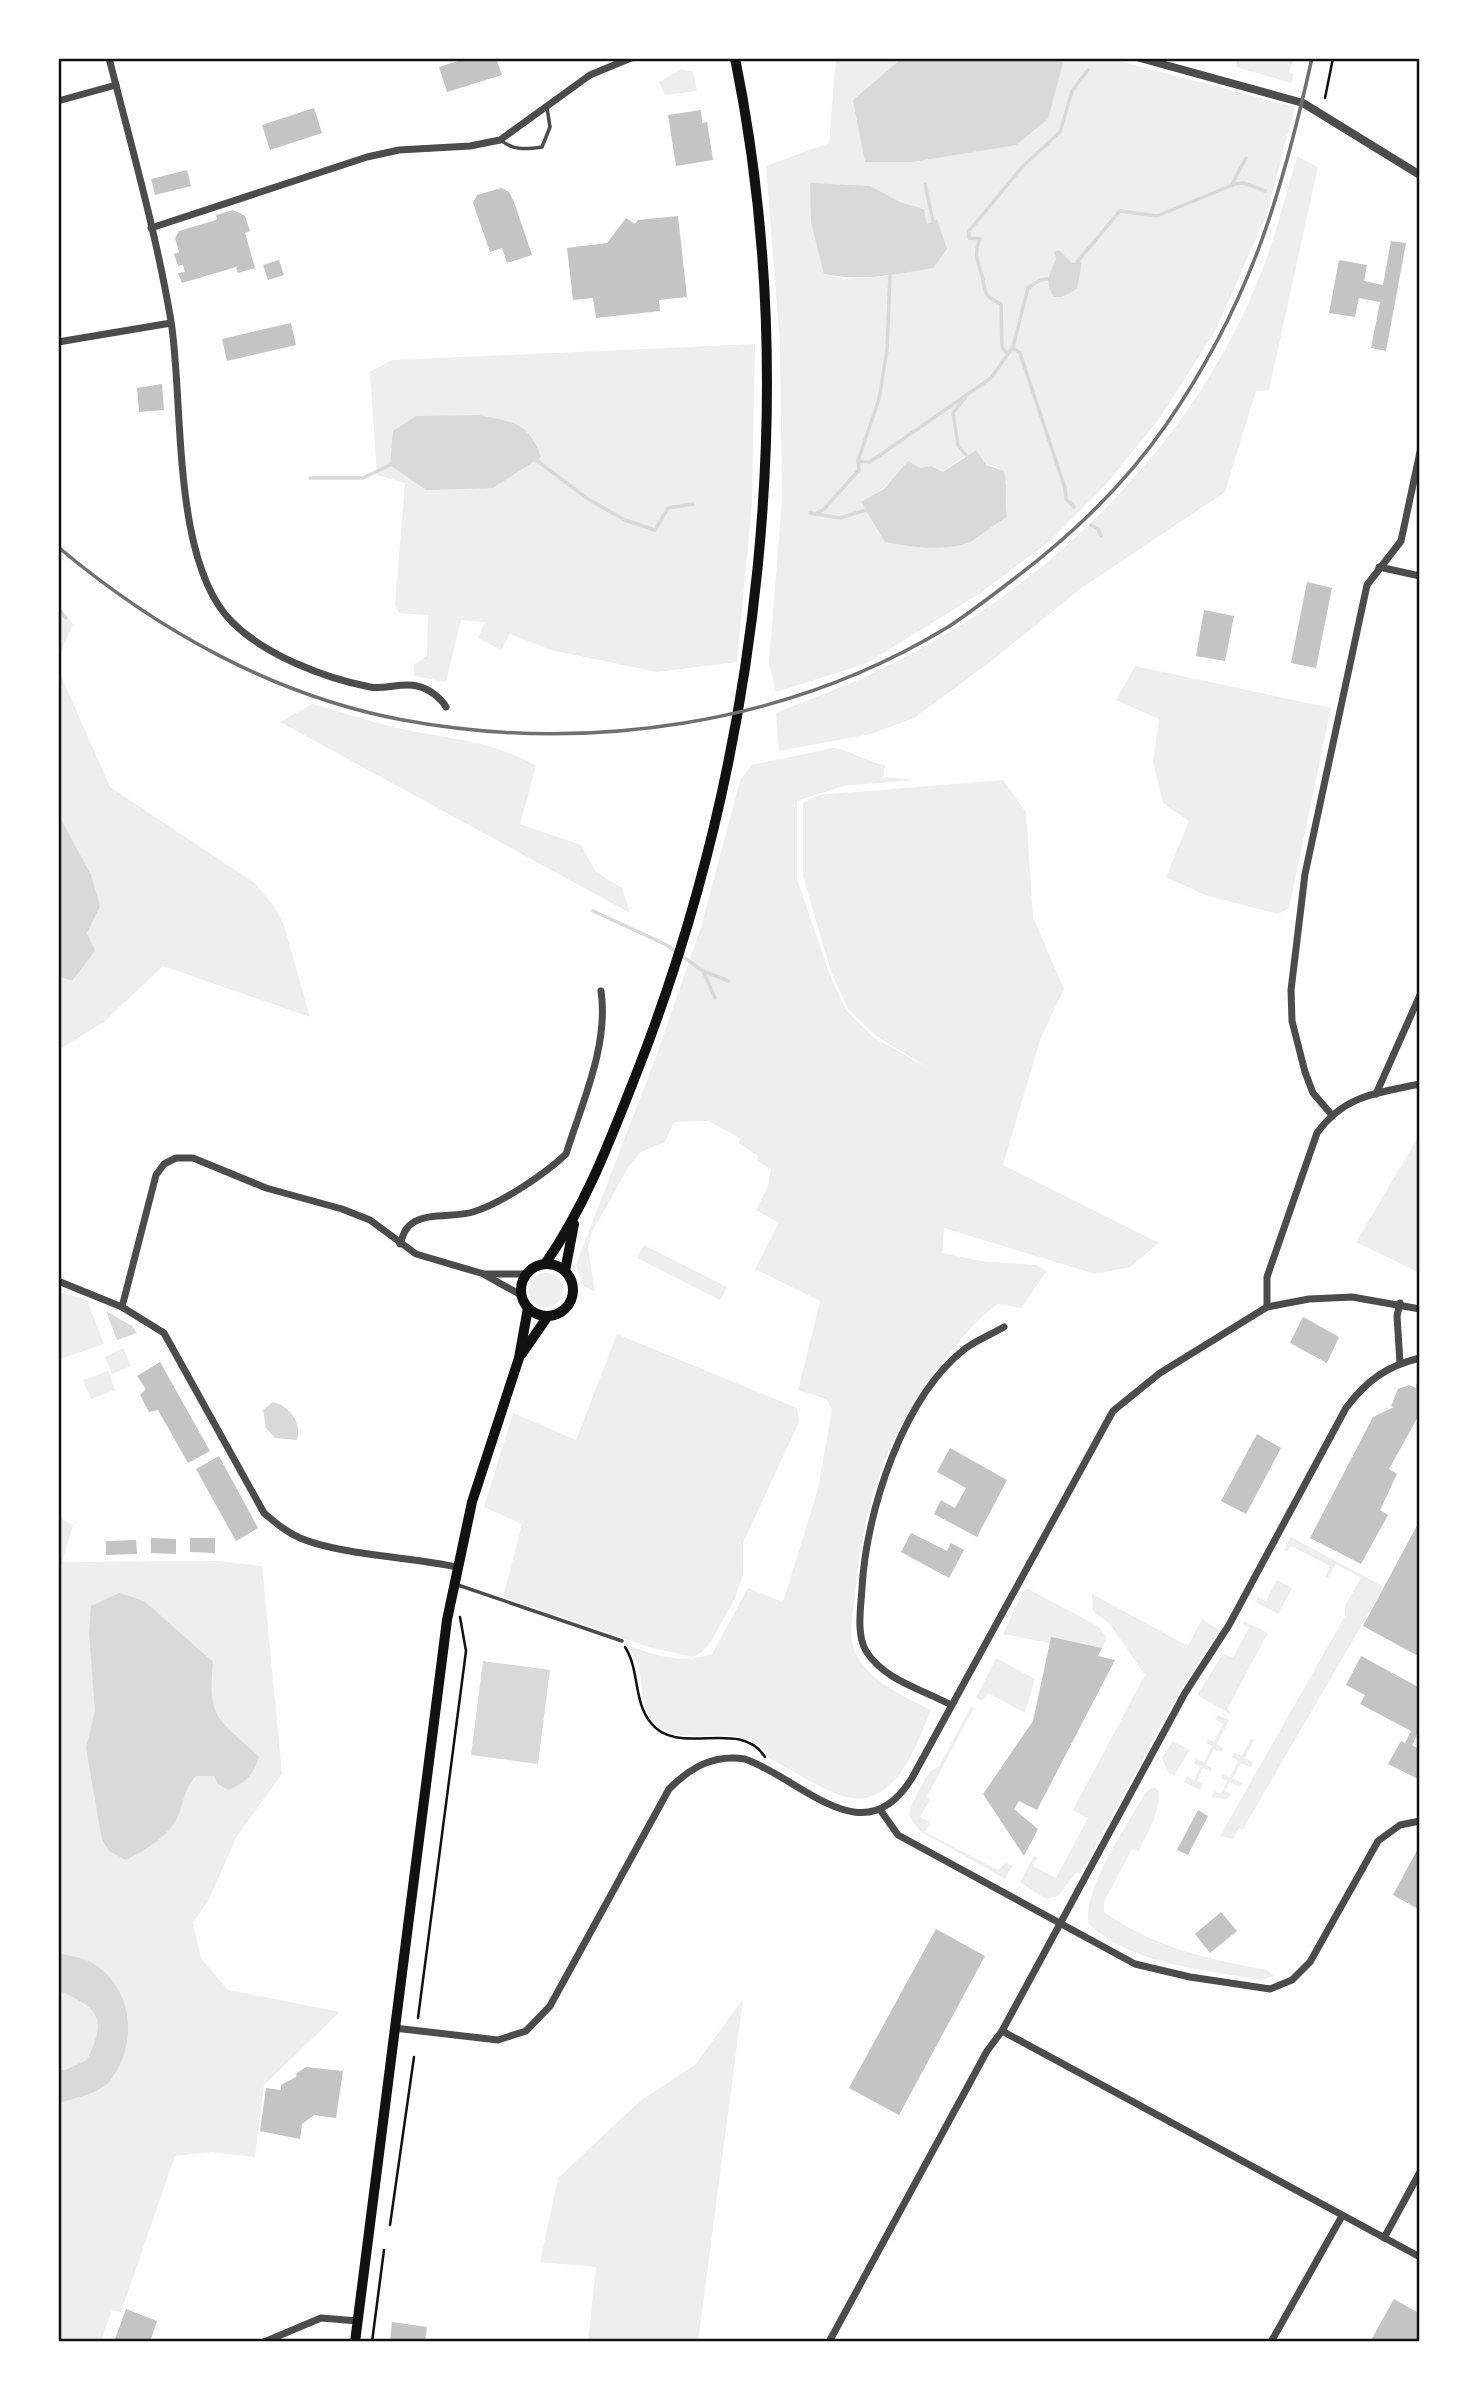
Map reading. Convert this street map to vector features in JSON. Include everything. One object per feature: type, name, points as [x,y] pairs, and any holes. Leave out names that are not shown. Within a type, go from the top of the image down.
[{"type":"main road","points":[[355,2342],[433,1712],[453,1584],[485,1458],[519,1358],[528,1308],[521,1295],[526,1274],[545,1264],[575,1220],[609,1143],[669,984],[688,923],[733,737],[743,679],[759,542],[765,423],[759,242],[747,128],[735,58]]},
{"type":"main road","points":[[519,1358],[548,1316],[561,1312],[570,1301],[573,1287],[565,1271],[575,1220]]},
{"type":"main road","points":[[545,1264],[565,1271]]},
{"type":"main road","points":[[528,1308],[548,1316]]},
{"type":"street","points":[[109,58],[151,228],[171,323],[193,538],[205,583],[230,620],[252,639],[337,678],[372,688],[417,686],[441,699],[446,707]]},
{"type":"street","points":[[151,228],[367,157],[399,150],[470,146],[500,140],[590,75],[631,58]]},
{"type":"street","points":[[1140,58],[1303,103],[1420,176]]},
{"type":"street","points":[[58,101],[116,85]]},
{"type":"street","points":[[58,342],[171,323]]},
{"type":"street","points":[[1331,1114],[1313,1093],[1292,1021],[1291,990],[1305,874],[1367,585],[1401,541],[1420,452]]},
{"type":"street","points":[[1379,567],[1395,573],[1420,576]]},
{"type":"street","points":[[400,1244],[406,1229],[416,1220],[465,1214],[494,1203],[566,1154],[599,1045],[603,1022],[601,991]]},
{"type":"street","points":[[1376,1094],[1420,995]]},
{"type":"street","points":[[1267,1307],[1267,1277],[1317,1133],[1331,1114],[1350,1101],[1420,1084]]},
{"type":"street","points":[[122,1307],[156,1175],[164,1164],[176,1158],[193,1157],[266,1188],[342,1209],[370,1220],[416,1255],[484,1274],[521,1295]]},
{"type":"street","points":[[484,1274],[526,1274]]},
{"type":"street","points":[[58,1280],[122,1307],[164,1333],[264,1513],[283,1530],[302,1539],[342,1548],[457,1567]]},
{"type":"street","points":[[394,2028],[488,2040],[526,2031],[551,2006],[669,1789],[695,1767],[719,1758],[745,1759],[831,1804],[859,1815],[881,1811],[904,1792],[1113,1411],[1160,1373],[1267,1307],[1310,1299],[1352,1297],[1400,1303],[1420,1309]]},
{"type":"street","points":[[1400,1303],[1397,1316],[1400,1363]]},
{"type":"street","points":[[951,1705],[899,1681],[880,1667],[865,1650],[861,1633],[863,1568],[873,1514],[895,1451],[909,1423],[925,1396],[966,1348],[1004,1327]]},
{"type":"street","points":[[828,2342],[987,2051],[1002,2031],[1185,1693],[1230,1625],[1346,1408],[1361,1388],[1379,1373],[1400,1363],[1420,1358]]},
{"type":"street","points":[[881,1811],[898,1835],[1135,1964],[1159,1971],[1256,1988],[1283,1985],[1310,1962],[1378,1841],[1399,1825],[1420,1821]]},
{"type":"street","points":[[1002,2031],[1420,2257]]},
{"type":"street","points":[[1384,2238],[1420,2172]]},
{"type":"street","points":[[1271,2342],[1342,2216]]},
{"type":"street","points":[[264,2342],[321,2318],[358,2320]]},
{"type":"lane","points":[[500,140],[508,146],[527,150],[542,147],[550,127],[547,107]]},
{"type":"lane","points":[[453,1584],[474,1588],[622,1641]]},
{"type":"path","points":[[1325,98],[1333,58]]},
{"type":"path","points":[[418,2018],[466,1651],[460,1612]]},
{"type":"path","points":[[622,1641],[634,1660],[644,1711],[657,1730],[674,1737],[748,1741],[765,1757],[764,1767]]},
{"type":"path","points":[[390,2225],[414,2057]]},
{"type":"path","points":[[372,2342],[384,2250]]},
{"type":"shaded area","points":[[836,58],[902,58],[853,100],[1063,63],[1057,58],[1107,58],[1295,107],[1266,216],[1215,331],[1159,419],[1107,483],[1050,541],[976,596],[865,664],[776,692],[769,663],[782,501],[780,344],[766,166],[829,143]],"holes":[[[870,186],[900,203],[924,209],[927,224],[937,219],[890,276],[844,279],[825,274]],[[966,455],[986,465],[996,466],[1007,482],[1003,496],[1007,517],[966,542],[935,547],[875,495],[900,474],[908,462],[920,468],[931,466],[943,472]]]},
{"type":"shaded area","points":[[902,58],[1057,58],[1063,63],[1048,119],[1016,145],[912,162],[865,162],[853,100]]},
{"type":"shaded area","points":[[1238,58],[1294,58],[1289,72],[1294,74],[1291,83],[1236,67]]},
{"type":"shaded area","points":[[682,69],[693,72],[697,91],[665,95],[659,82]]},
{"type":"shaded area","points":[[1297,156],[1318,167],[1269,390],[1256,391],[1225,492],[1080,589],[990,662],[914,718],[871,734],[779,751],[776,713],[884,668],[945,635],[1004,596],[1059,552],[1111,503],[1158,450],[1199,393],[1235,332],[1268,254]]},
{"type":"shaded area","points":[[810,183],[870,186],[900,202],[924,209],[927,224],[937,219],[947,249],[933,268],[865,277],[824,274],[811,222]]},
{"type":"shaded area","points":[[1059,250],[1072,263],[1082,262],[1077,289],[1062,297],[1054,297],[1049,287],[1049,278],[1056,259],[1054,252]]},
{"type":"shaded area","points":[[755,344],[752,502],[737,662],[657,672],[551,650],[510,634],[501,650],[478,638],[485,622],[461,620],[446,682],[414,676],[414,664],[427,656],[428,615],[399,613],[395,605],[405,483],[377,475],[370,372],[392,360]],"holes":[[[479,415],[510,422],[525,430],[541,457],[416,416]]]},
{"type":"shaded area","points":[[479,415],[510,422],[525,430],[541,457],[493,488],[426,490],[390,465],[393,431],[416,416]]},
{"type":"shaded area","points":[[976,450],[986,465],[1004,471],[1007,517],[970,542],[960,545],[928,548],[885,542],[861,502],[884,489],[908,461],[920,468],[931,466],[943,472]]},
{"type":"shaded area","points":[[58,605],[73,624],[58,658]]},
{"type":"shaded area","points":[[1135,666],[1331,708],[1289,908],[1278,914],[1205,895],[1166,877],[1189,821],[1163,803],[1153,762],[1159,719],[1116,700]]},
{"type":"shaded area","points":[[58,669],[110,787],[256,884],[275,908],[284,925],[310,1017],[163,966],[104,1022],[58,1050]]},
{"type":"shaded area","points":[[312,704],[390,726],[492,747],[536,766],[520,824],[581,845],[596,872],[622,888],[630,913],[280,722]]},
{"type":"shaded area","points":[[833,748],[885,765],[883,777],[916,780],[843,786],[797,801],[797,879],[830,976],[846,1010],[873,1037],[928,1068],[875,1035],[848,1009],[832,974],[803,877],[803,803],[818,795],[1003,780],[1026,812],[1033,917],[1064,989],[1040,1040],[1003,1165],[1159,1243],[1130,1267],[1095,1274],[944,1228],[942,1253],[981,1261],[1036,1265],[1047,1271],[1021,1308],[998,1304],[983,1315],[965,1335],[908,1414],[881,1469],[859,1560],[852,1617],[853,1648],[862,1664],[879,1681],[931,1710],[903,1769],[881,1792],[867,1798],[841,1796],[820,1786],[769,1758],[760,1747],[748,1740],[721,1736],[691,1736],[664,1730],[649,1716],[645,1707],[639,1667],[625,1645],[678,1659],[712,1654],[748,1588],[783,1602],[818,1489],[832,1409],[826,1399],[798,1390],[820,1301],[755,1269],[779,1223],[756,1210],[768,1186],[771,1169],[757,1161],[758,1156],[739,1143],[740,1138],[708,1121],[674,1122],[665,1142],[641,1152],[629,1166],[592,1232],[588,1248],[595,1292],[584,1286],[576,1265],[656,1057],[701,927],[740,781],[751,765]]},
{"type":"shaded area","points":[[58,814],[91,875],[100,906],[87,933],[95,951],[72,981],[58,976]]},
{"type":"shaded area","points":[[1420,1134],[1420,1273],[1356,1242]]},
{"type":"shaded area","points":[[644,1245],[727,1287],[720,1300],[637,1258]]},
{"type":"shaded area","points":[[546,1273],[558,1278],[563,1290],[558,1302],[546,1307],[534,1302],[529,1290],[534,1278]]},
{"type":"shaded area","points":[[58,1292],[87,1300],[104,1344],[60,1359]]},
{"type":"shaded area","points":[[106,1311],[132,1326],[137,1333],[117,1340]]},
{"type":"shaded area","points":[[617,1334],[797,1408],[799,1422],[743,1543],[743,1575],[735,1598],[712,1640],[703,1651],[693,1657],[649,1647],[503,1597],[522,1524],[484,1507],[513,1413],[576,1440]]},
{"type":"shaded area","points":[[123,1348],[131,1366],[112,1374],[105,1357]]},
{"type":"shaded area","points":[[108,1371],[115,1390],[91,1399],[83,1380]]},
{"type":"shaded area","points":[[273,1402],[285,1407],[293,1416],[298,1427],[297,1440],[275,1438],[266,1428],[263,1410]]},
{"type":"shaded area","points":[[58,1517],[73,1525],[62,1562],[218,1561],[262,1566],[282,1774],[237,1836],[209,1899],[193,1923],[201,1958],[228,1990],[340,2012],[264,2085],[255,2157],[212,2152],[175,2156],[121,2312],[112,2310],[100,2342],[58,2342]]},
{"type":"shaded area","points":[[1291,1537],[1384,1587],[1243,1829],[1239,1828],[1233,1839],[1220,1836],[1345,1616],[1345,1606],[1361,1578],[1336,1564],[1328,1578],[1325,1577],[1330,1566],[1291,1546],[1287,1552],[1284,1549]]},
{"type":"shaded area","points":[[1277,1580],[1292,1588],[1278,1614],[1255,1602],[1258,1597],[1266,1601]]},
{"type":"shaded area","points":[[1028,1589],[1098,1626],[1107,1638],[1102,1648],[1051,1638],[1050,1643],[1003,1634],[1024,1590]]},
{"type":"shaded area","points":[[119,1593],[144,1601],[213,1662],[214,1708],[225,1725],[259,1757],[248,1778],[228,1790],[218,1784],[214,1776],[196,1776],[187,1789],[171,1827],[150,1846],[126,1860],[109,1851],[102,1840],[86,1748],[95,1711],[89,1633],[91,1606]]},
{"type":"shaded area","points":[[1092,1594],[1188,1646],[1202,1619],[1219,1630],[1181,1689],[1080,1874],[1076,1873],[1058,1896],[1046,1899],[1020,1882],[1034,1856],[1038,1857],[1033,1866],[1056,1878],[1088,1818],[1073,1810],[1145,1675],[1110,1624],[1093,1611]]},
{"type":"shaded area","points":[[1244,1621],[1268,1633],[1227,1709],[1234,1716],[1197,1695],[1223,1654],[1233,1658],[1249,1628],[1243,1624]]},
{"type":"shaded area","points":[[996,1658],[1035,1679],[1025,1713],[988,1693],[982,1701],[976,1698]]},
{"type":"shaded area","points":[[483,1661],[550,1670],[538,1764],[471,1755]]},
{"type":"shaded area","points":[[971,1707],[974,1708],[927,1796],[930,1799],[920,1817],[930,1822],[925,1832],[998,1870],[1006,1863],[1012,1866],[1005,1879],[920,1831],[909,1816],[912,1804],[929,1772],[939,1766]]},
{"type":"shaded area","points":[[1218,1715],[1229,1720],[1217,1744],[1223,1748],[1221,1752],[1214,1749],[1206,1765],[1212,1768],[1210,1771],[1203,1768],[1197,1781],[1203,1784],[1200,1790],[1184,1782],[1187,1776],[1194,1780],[1200,1767],[1194,1763],[1196,1759],[1204,1762],[1212,1746],[1206,1743],[1208,1739],[1214,1742],[1223,1724],[1215,1719]]},
{"type":"shaded area","points":[[1251,1738],[1254,1740],[1245,1758],[1253,1763],[1250,1767],[1241,1763],[1233,1778],[1242,1783],[1240,1787],[1230,1782],[1225,1791],[1232,1795],[1226,1799],[1211,1797],[1214,1791],[1221,1794],[1227,1781],[1221,1778],[1223,1774],[1230,1777],[1238,1761],[1232,1757],[1234,1753],[1242,1756]]},
{"type":"shaded area","points":[[1173,1741],[1190,1750],[1174,1776],[1168,1772],[1162,1758]]},
{"type":"shaded area","points":[[1153,1787],[1158,1790],[1159,1797],[1153,1822],[1138,1852],[1132,1849],[1104,1902],[1104,1912],[1161,1943],[1202,1956],[1266,1970],[1274,1976],[1261,1980],[1169,1963],[1125,1948],[1088,1923],[1093,1891],[1100,1874],[1145,1793]]},
{"type":"shaded area","points":[[58,1953],[82,1958],[104,1972],[123,2000],[128,2034],[125,2052],[108,2083],[91,2093],[58,2103],[58,2070],[65,2070],[87,2060],[98,2026],[97,2018],[85,2005],[62,1992],[58,1994]]},
{"type":"shaded area","points":[[743,1999],[698,2342],[588,2342],[596,2267],[540,2262],[558,2178],[640,2101],[695,2065]]},
{"type":"building","points":[[468,58],[496,58],[502,75],[447,92],[439,67]]},
{"type":"building","points":[[314,108],[322,133],[270,150],[262,125]]},
{"type":"building","points":[[701,110],[702,123],[707,122],[713,160],[676,166],[668,115]]},
{"type":"building","points":[[187,170],[191,186],[155,195],[151,179]]},
{"type":"building","points":[[501,188],[509,192],[514,202],[532,255],[507,263],[502,248],[490,252],[473,203],[477,195]]},
{"type":"building","points":[[233,210],[245,216],[250,231],[245,233],[255,268],[238,273],[236,267],[182,283],[178,273],[185,272],[183,265],[178,266],[174,254],[179,252],[175,238],[179,231],[213,221],[217,219],[216,215]]},
{"type":"building","points":[[678,216],[687,297],[659,300],[660,311],[596,318],[593,298],[573,300],[567,248],[607,243],[626,218],[635,224],[638,220]]},
{"type":"building","points":[[1391,241],[1406,243],[1386,351],[1371,348],[1380,302],[1359,298],[1355,317],[1329,313],[1339,260],[1367,265],[1364,281],[1383,285]]},
{"type":"building","points":[[279,260],[284,275],[268,280],[263,265]]},
{"type":"building","points":[[291,323],[296,345],[227,361],[222,339]]},
{"type":"building","points":[[162,384],[164,410],[139,412],[137,388]]},
{"type":"building","points":[[1307,582],[1332,588],[1316,668],[1291,663]]},
{"type":"building","points":[[1204,610],[1234,616],[1225,661],[1196,656]]},
{"type":"building","points":[[1303,1317],[1339,1337],[1327,1363],[1290,1343]]},
{"type":"building","points":[[160,1362],[210,1451],[188,1463],[158,1410],[149,1412],[140,1395],[146,1389],[137,1376]]},
{"type":"building","points":[[1420,1383],[1420,1413],[1389,1469],[1397,1474],[1380,1510],[1388,1515],[1361,1564],[1310,1538],[1373,1417],[1394,1407],[1391,1406],[1398,1389],[1409,1385],[1416,1388],[1416,1384]]},
{"type":"building","points":[[1257,1434],[1281,1448],[1246,1514],[1221,1501]]},
{"type":"building","points":[[950,1448],[1007,1480],[977,1537],[934,1514],[941,1500],[955,1508],[966,1488],[937,1472]]},
{"type":"building","points":[[219,1456],[258,1528],[236,1541],[196,1469]]},
{"type":"building","points":[[1420,1520],[1420,1657],[1363,1626]]},
{"type":"building","points":[[911,1533],[947,1551],[951,1543],[964,1550],[949,1578],[901,1552]]},
{"type":"building","points":[[151,1538],[176,1539],[176,1554],[151,1553]]},
{"type":"building","points":[[190,1538],[215,1538],[215,1553],[190,1552]]},
{"type":"building","points":[[136,1540],[137,1554],[106,1555],[106,1541]]},
{"type":"building","points":[[1051,1637],[1102,1648],[1098,1656],[1115,1660],[1037,1810],[1019,1801],[1014,1809],[1038,1829],[1024,1856],[983,1794],[1033,1721]]},
{"type":"building","points":[[1361,1656],[1420,1688],[1420,1736],[1417,1735],[1412,1745],[1420,1750],[1420,1780],[1388,1764],[1401,1741],[1405,1743],[1411,1731],[1360,1704],[1365,1695],[1346,1685]]},
{"type":"building","points":[[1198,1810],[1208,1816],[1188,1855],[1177,1850]]},
{"type":"building","points":[[1420,1845],[1420,1910],[1393,1895]]},
{"type":"building","points":[[1221,1912],[1237,1931],[1210,1953],[1195,1934]]},
{"type":"building","points":[[936,1929],[985,1956],[899,2115],[849,2088]]},
{"type":"building","points":[[306,2067],[343,2071],[336,2118],[314,2115],[302,2124],[300,2139],[260,2131],[266,2088],[281,2090],[281,2085],[296,2077],[297,2073]]},
{"type":"building","points":[[1394,2299],[1420,2314],[1420,2342],[1370,2342]]},
{"type":"building","points":[[126,2309],[157,2321],[150,2342],[114,2342]]},
{"type":"building","points":[[392,2322],[427,2327],[425,2342],[390,2342]]},
{"type":"waterway","points":[[1007,354],[1002,347],[1001,304],[985,291],[977,256],[980,239],[969,238],[969,231],[1023,166],[1060,132],[1072,91],[1088,70]]},
{"type":"waterway","points":[[1231,186],[1246,158]]},
{"type":"waterway","points":[[1077,262],[1120,211],[1157,216],[1235,184],[1244,183],[1265,191]]},
{"type":"waterway","points":[[925,184],[933,221]]},
{"type":"waterway","points":[[815,514],[824,509],[859,470],[858,461],[879,399],[887,350],[890,276]]},
{"type":"waterway","points":[[858,461],[870,462],[991,378],[1013,347],[1028,288],[1040,280],[1048,279]]},
{"type":"waterway","points":[[1013,348],[1020,353],[1065,488],[1066,499],[1074,507]]},
{"type":"waterway","points":[[965,398],[953,413],[958,445],[966,455]]},
{"type":"waterway","points":[[536,460],[588,499],[625,520],[655,530],[668,508],[693,504]]},
{"type":"waterway","points":[[310,478],[363,478],[390,465]]},
{"type":"waterway","points":[[810,513],[840,518],[866,510]]},
{"type":"waterway","points":[[1091,525],[1098,529],[1101,536]]},
{"type":"waterway","points":[[58,609],[66,618]]},
{"type":"waterway","points":[[593,911],[665,944],[703,971],[729,981]]},
{"type":"waterway","points":[[703,971],[715,998]]},
{"type":"railway","points":[[58,547],[136,606],[219,656],[309,695],[403,720],[473,730],[543,734],[614,731],[684,723],[753,708],[821,688],[886,661],[948,627],[974,609],[1036,562],[1077,526],[1115,488],[1150,447],[1195,381],[1240,293],[1274,204],[1312,58]]}]
